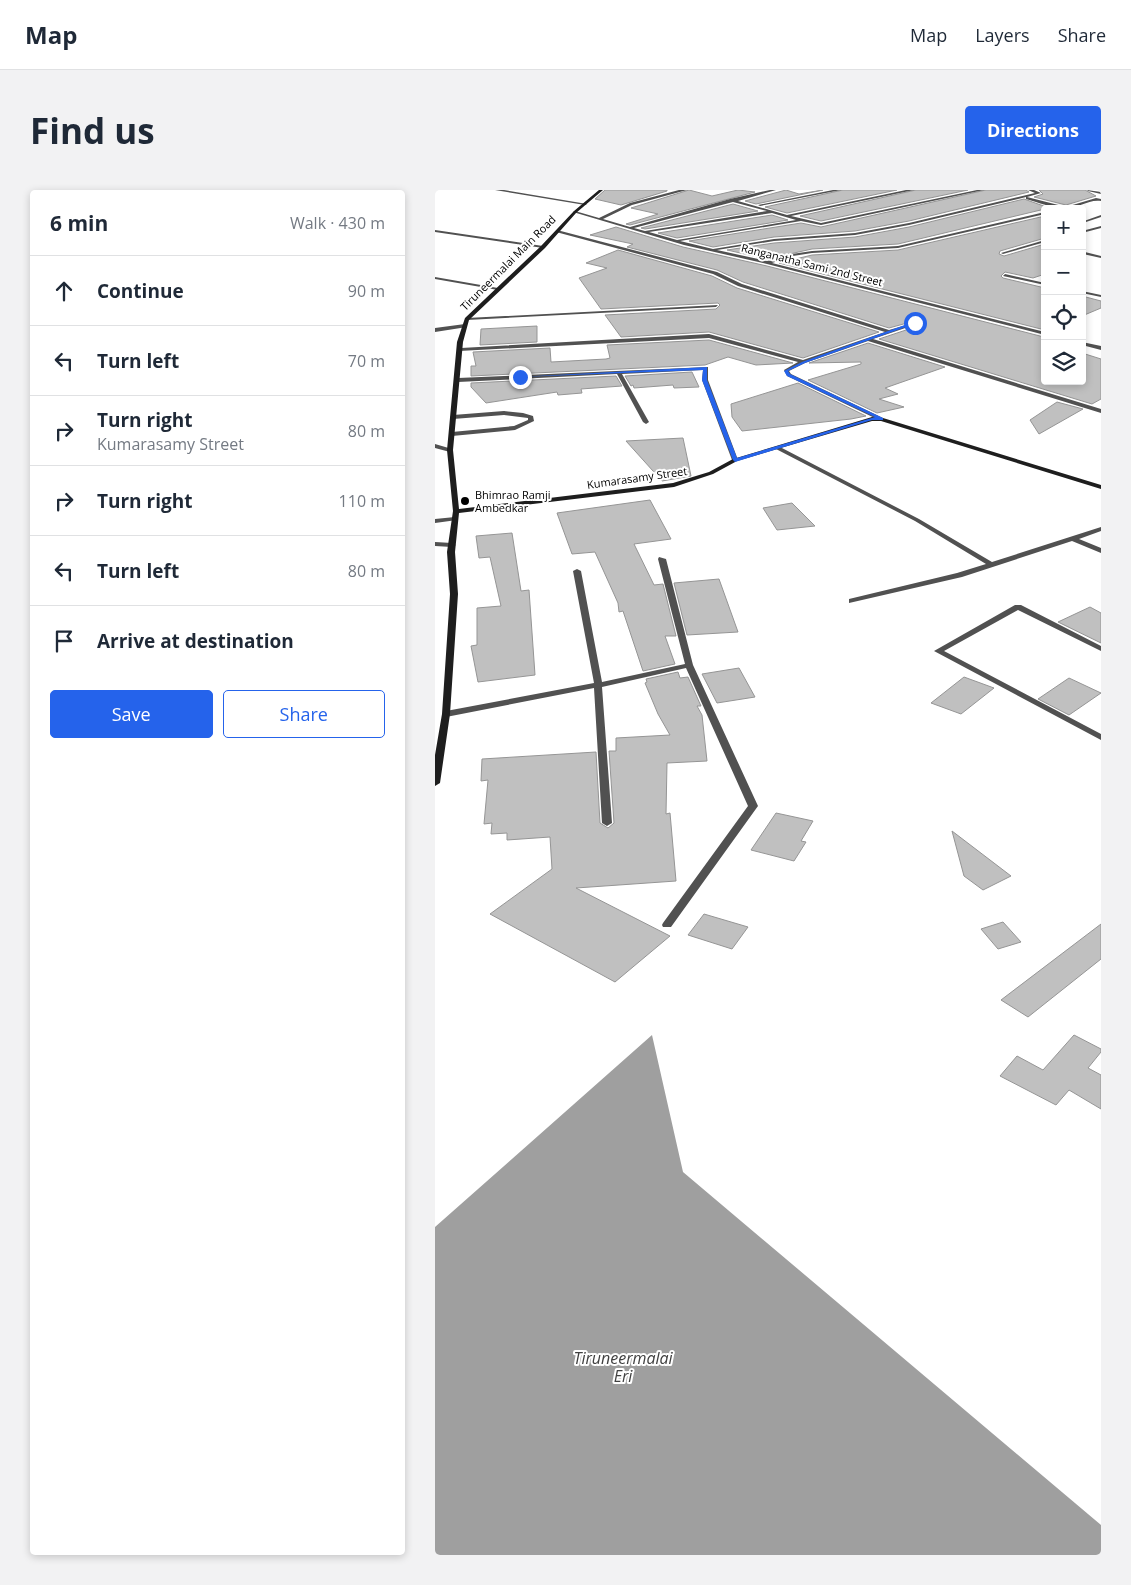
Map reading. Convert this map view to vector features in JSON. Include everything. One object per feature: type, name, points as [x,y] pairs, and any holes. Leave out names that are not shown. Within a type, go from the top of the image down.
[{"type":"main road","name":"Tiruneermalai Main Road","points":[[435,783],[446,714],[454,594],[451,548],[456,515],[450,450],[461,350],[460,342],[467,318],[543,247],[575,212],[601,190]]},
{"type":"main road","name":"Kumarasamy Street","points":[[456,515],[674,485],[711,473],[735,460],[872,419],[881,419],[1101,486]]},
{"type":"street","points":[[497,190],[585,204]]},
{"type":"street","points":[[601,218],[615,209],[642,199],[685,190]]},
{"type":"street","points":[[631,227],[774,190]]},
{"type":"street","points":[[757,206],[839,190]]},
{"type":"street","points":[[788,215],[912,190]]},
{"type":"street","points":[[731,200],[821,224],[982,190]]},
{"type":"street","points":[[709,250],[784,239],[855,234],[909,224],[1039,193],[1030,190]]},
{"type":"street","points":[[1089,190],[1101,192]]},
{"type":"street","points":[[1024,197],[1053,205]]},
{"type":"street","points":[[1075,205],[1096,199],[1101,200]]},
{"type":"street","points":[[646,231],[774,211]]},
{"type":"street","name":"Ranganatha Sami 2nd Street","points":[[575,212],[709,250],[768,263],[1041,333]]},
{"type":"street","points":[[768,263],[792,255],[812,252],[898,247],[1041,215]]},
{"type":"street","points":[[1101,216],[1086,221],[1101,226]]},
{"type":"street","points":[[676,241],[802,220]]},
{"type":"street","points":[[1086,231],[1101,226]]},
{"type":"street","points":[[435,231],[543,247]]},
{"type":"street","points":[[557,231],[715,273],[740,284],[890,332]]},
{"type":"street","points":[[1003,252],[1041,242]]},
{"type":"street","points":[[1086,253],[1101,257]]},
{"type":"street","points":[[1005,275],[1041,283]]},
{"type":"street","points":[[435,278],[498,289]]},
{"type":"street","points":[[1086,293],[1101,296]]},
{"type":"street","points":[[467,318],[716,306]]},
{"type":"street","points":[[881,419],[789,375],[786,371],[803,362],[915,323]]},
{"type":"street","points":[[435,330],[465,326]]},
{"type":"street","points":[[461,350],[709,336],[803,362]]},
{"type":"street","points":[[869,340],[1101,411]]},
{"type":"street","points":[[1086,344],[1101,348]]},
{"type":"street","points":[[458,380],[706,368],[705,380],[735,460]]},
{"type":"street","points":[[619,373],[647,422]]},
{"type":"street","points":[[452,434],[515,428],[531,421],[531,417],[525,414],[514,413],[453,417]]},
{"type":"street","points":[[468,433],[486,423],[485,419],[471,416]]},
{"type":"street","points":[[435,446],[450,450]]},
{"type":"street","points":[[779,448],[917,520],[991,564]]},
{"type":"street","points":[[435,521],[456,515]]},
{"type":"street","points":[[852,601],[959,575],[1101,529]]},
{"type":"street","points":[[1074,539],[1101,551]]},
{"type":"street","points":[[435,544],[451,548]]},
{"type":"street","points":[[662,559],[689,665],[753,806],[667,924]]},
{"type":"street","points":[[577,571],[598,685],[607,823]]},
{"type":"street","points":[[1101,649],[1018,607],[938,651],[1101,737]]},
{"type":"street","points":[[446,714],[598,685],[689,665]]},
{"type":"water","name":"Tiruneermalai Eri","points":[[652,1035],[683,1172],[1101,1525],[1101,1555],[435,1555],[435,1227]]},
{"type":"building","points":[[605,190],[667,191],[621,205],[595,199]]},
{"type":"building","points":[[689,190],[712,196],[738,190],[755,192],[630,225],[626,224],[658,214],[631,208]]},
{"type":"building","points":[[786,190],[799,194],[823,190],[756,204],[745,201]]},
{"type":"building","points":[[843,190],[897,190],[787,213],[765,207]]},
{"type":"building","points":[[916,190],[968,190],[821,221],[800,216]]},
{"type":"building","points":[[986,190],[1026,190],[1029,192],[909,221],[855,231],[774,237],[713,247],[689,241],[801,223],[821,227]]},
{"type":"building","points":[[1039,190],[1085,190],[1096,196],[1066,205],[1034,197],[1043,194]]},
{"type":"building","points":[[1024,199],[1041,205],[1041,210],[898,244],[812,249],[767,259],[727,250],[774,243],[855,237],[909,227]]},
{"type":"building","points":[[733,204],[758,211],[645,229],[641,228]]},
{"type":"building","points":[[772,215],[788,220],[677,238],[658,233]]},
{"type":"building","points":[[1041,217],[1041,239],[1000,251],[999,254],[1004,256],[1041,245],[1041,275],[1033,278],[1005,272],[1001,276],[1041,287],[1041,329],[779,263],[812,255],[898,250]]},
{"type":"building","points":[[616,227],[683,247],[767,266],[1040,336],[1041,385],[1086,385],[1086,354],[1101,359],[1101,399],[1092,404],[879,339],[918,326],[918,320],[889,328],[743,282],[717,270],[627,247],[633,244],[590,235]]},
{"type":"building","points":[[618,250],[712,276],[737,288],[879,332],[803,358],[709,332],[621,337],[605,315],[716,309],[720,305],[718,303],[601,309],[579,278],[607,268],[586,263]]},
{"type":"building","points":[[1086,297],[1101,301],[1101,308],[1086,314]]},
{"type":"building","points":[[537,326],[537,342],[480,345],[481,329]]},
{"type":"building","points":[[709,340],[793,363],[756,365],[728,357],[705,365],[471,376],[471,366],[476,366],[473,352],[550,348],[551,362],[610,358],[607,345]]},
{"type":"building","points":[[868,343],[945,367],[885,388],[898,394],[879,399],[904,407],[877,413],[808,380],[861,364],[861,362],[809,363]]},
{"type":"building","points":[[692,372],[699,387],[674,388],[673,385],[634,388],[625,376]]},
{"type":"building","points":[[616,376],[622,386],[581,389],[582,393],[558,395],[557,392],[486,403],[471,387],[471,383]]},
{"type":"building","points":[[798,383],[866,416],[742,431],[732,417],[731,404]]},
{"type":"building","points":[[1057,402],[1083,409],[1039,434],[1030,420]]},
{"type":"building","points":[[683,438],[691,476],[662,481],[626,441]]},
{"type":"building","points":[[650,500],[671,539],[634,544],[654,585],[663,584],[676,636],[665,636],[675,664],[643,671],[623,611],[619,612],[618,603],[595,552],[572,554],[557,513]]},
{"type":"building","points":[[792,503],[815,526],[777,530],[763,508]]},
{"type":"building","points":[[512,533],[521,591],[529,590],[535,675],[478,682],[471,646],[477,645],[477,608],[501,606],[490,557],[479,558],[476,536]]},
{"type":"building","points":[[719,579],[738,632],[687,635],[674,583]]},
{"type":"building","points":[[1090,607],[1101,613],[1101,643],[1058,622]]},
{"type":"building","points":[[739,668],[755,697],[717,703],[702,674]]},
{"type":"building","points":[[678,672],[680,678],[688,677],[701,706],[697,706],[702,715],[707,761],[667,763],[666,814],[670,813],[676,881],[576,888],[670,936],[615,982],[490,914],[552,869],[550,837],[507,840],[507,833],[491,834],[492,823],[484,824],[488,780],[481,781],[482,759],[596,752],[600,823],[608,828],[614,823],[609,751],[616,751],[616,738],[670,735],[658,714],[645,683],[647,682],[646,679]]},
{"type":"building","points":[[964,677],[994,688],[961,714],[931,703]]},
{"type":"building","points":[[1069,678],[1101,693],[1069,715],[1038,699]]},
{"type":"building","points":[[776,813],[813,821],[801,841],[806,842],[794,861],[751,850]]},
{"type":"building","points":[[952,831],[1011,876],[983,890],[964,876]]},
{"type":"building","points":[[704,914],[748,927],[732,949],[688,935]]},
{"type":"building","points":[[1003,922],[1021,942],[998,949],[981,929]]},
{"type":"building","points":[[1101,924],[1101,959],[1028,1017],[1001,1000]]},
{"type":"building","points":[[1074,1035],[1101,1049],[1101,1052],[1088,1068],[1101,1075],[1101,1109],[1069,1090],[1056,1105],[1000,1076],[1017,1056],[1043,1070]]},
{"type":"place","name":"Bhimrao Ramji Ambedkar","points":[[465,501]]},
{"type":"route","points":[[520,377],[706,368],[705,380],[735,460],[872,419],[881,419],[789,375],[786,371],[803,362],[915,323]]}]
